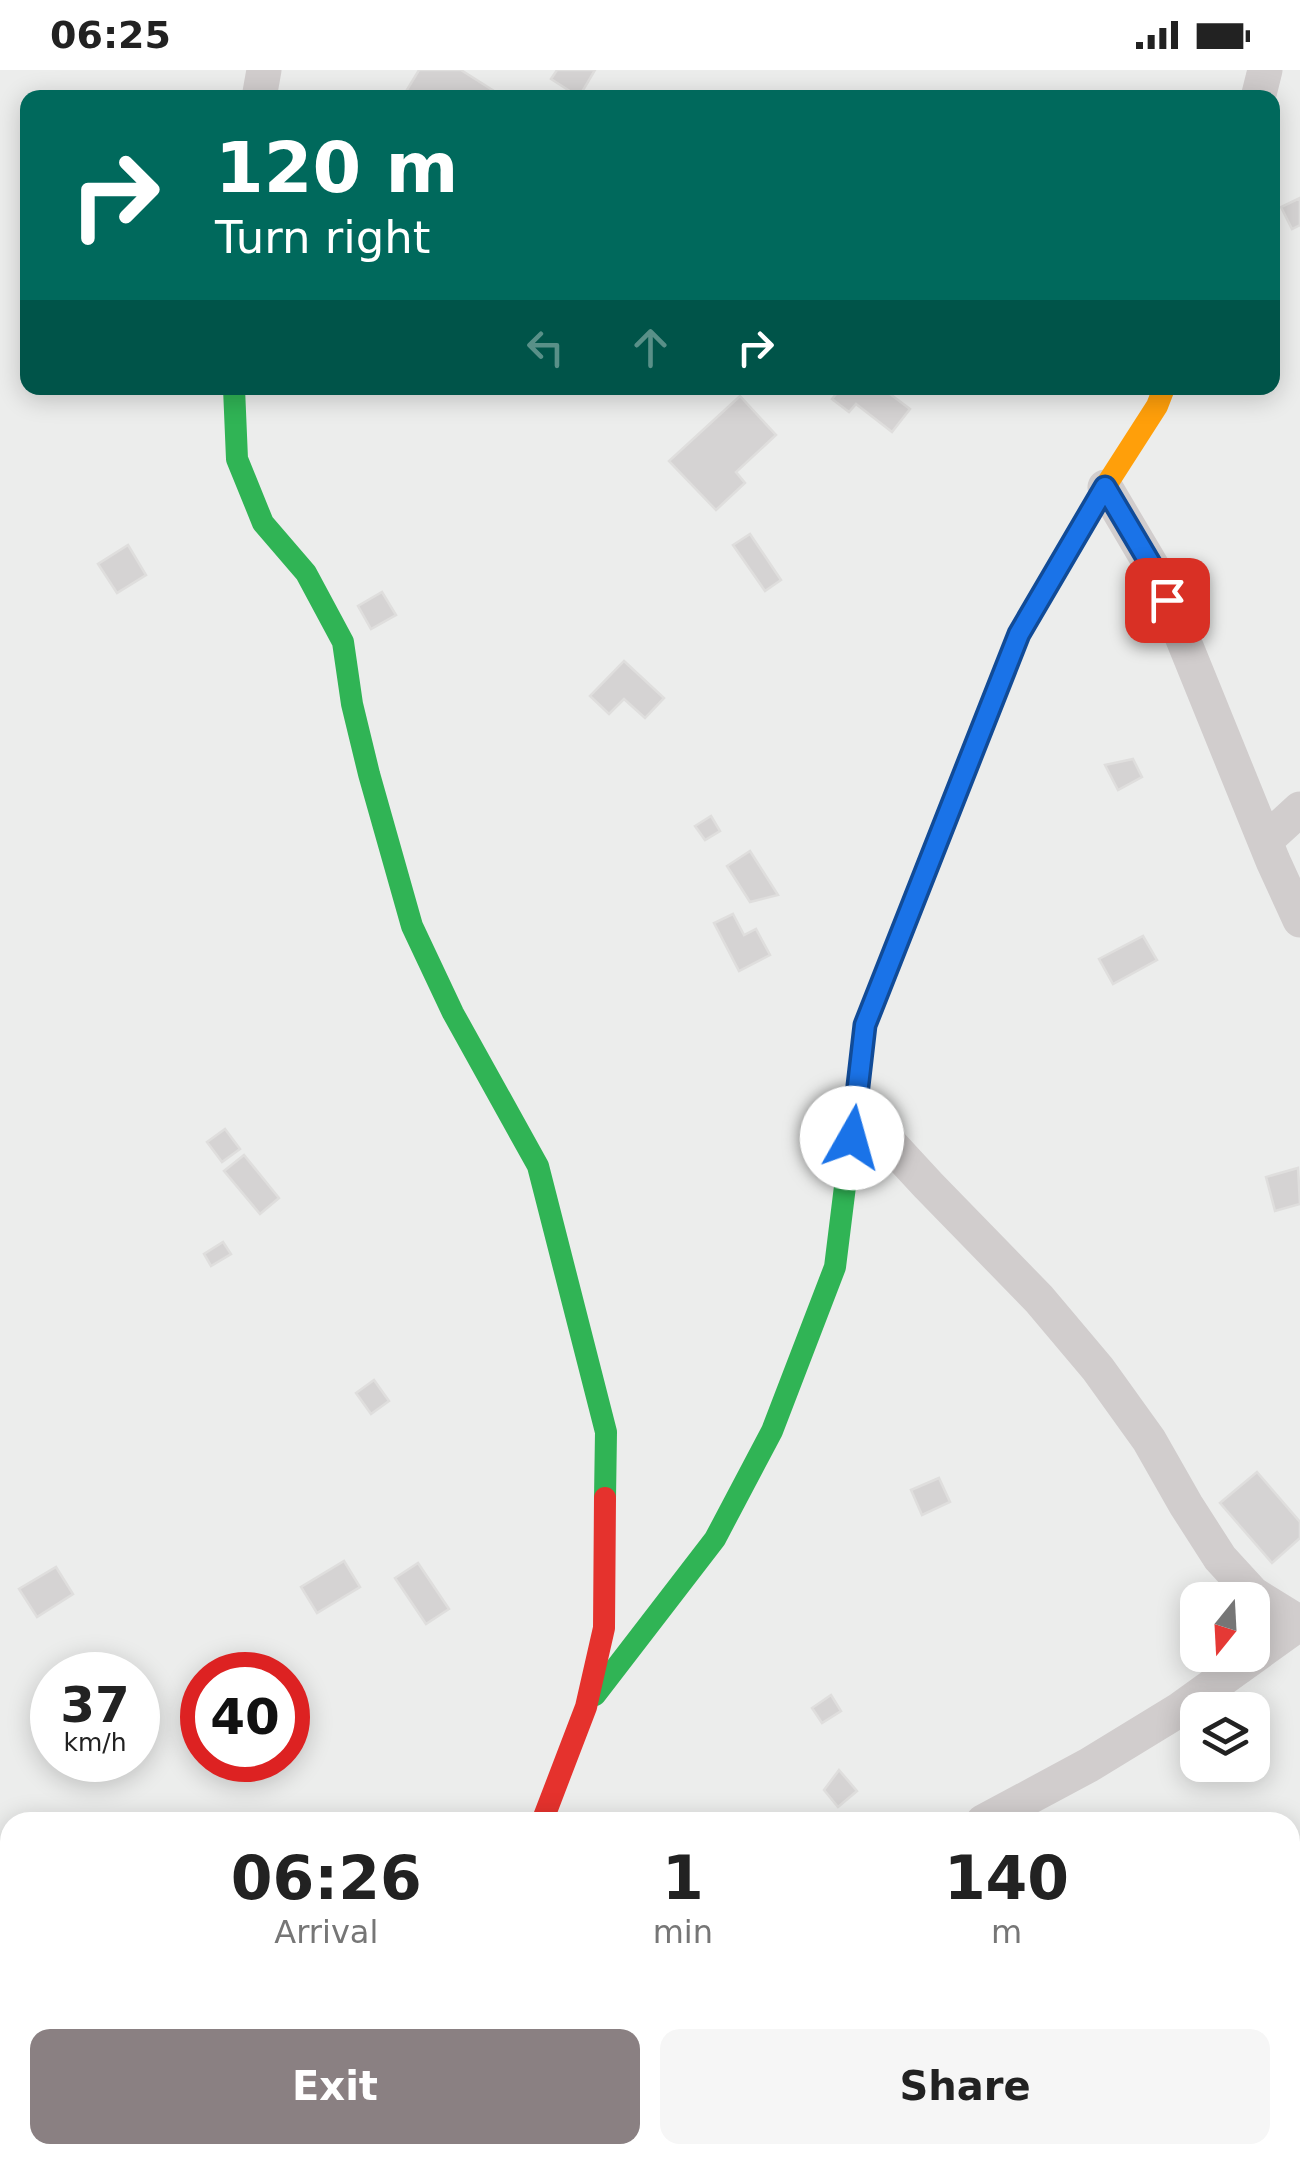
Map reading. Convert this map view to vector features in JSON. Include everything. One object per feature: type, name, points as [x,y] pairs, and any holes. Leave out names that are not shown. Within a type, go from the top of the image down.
[{"type":"street","points":[[234,395],[237,459],[263,523],[306,573],[343,642],[360,739],[412,926],[454,1013],[538,1166],[606,1432],[604,1628],[586,1707],[546,1812]]},
{"type":"street","points":[[586,1707],[715,1539],[772,1431],[836,1266],[865,1025],[1019,634],[1161,395]]},
{"type":"street","points":[[1105,487],[1157,575],[1300,920]]},
{"type":"street","points":[[1265,841],[1300,809]]},
{"type":"street","points":[[856,1106],[1040,1299],[1098,1369],[1148,1440],[1220,1558],[1254,1594],[1300,1623],[1179,1710],[1001,1812]]},
{"type":"building","points":[[419,70],[461,70],[492,90],[407,90]]},
{"type":"building","points":[[557,70],[595,70],[583,90],[568,90],[551,79]]},
{"type":"building","points":[[1300,198],[1300,225],[1292,229],[1281,207]]},
{"type":"building","points":[[835,395],[891,395],[910,409],[892,432],[856,404],[849,412],[832,399]]},
{"type":"building","points":[[740,396],[776,435],[736,472],[745,483],[716,510],[669,461]]},
{"type":"building","points":[[750,534],[781,580],[765,591],[733,545]]},
{"type":"building","points":[[128,545],[146,575],[117,593],[98,564]]},
{"type":"building","points":[[382,592],[396,615],[371,629],[358,606]]},
{"type":"building","points":[[624,661],[664,698],[645,718],[624,699],[609,714],[590,696]]},
{"type":"building","points":[[1133,759],[1142,777],[1118,790],[1105,765]]},
{"type":"building","points":[[711,816],[720,831],[705,840],[695,826]]},
{"type":"building","points":[[750,851],[778,895],[750,902],[727,866]]},
{"type":"building","points":[[733,914],[744,935],[756,929],[770,955],[739,971],[714,923]]},
{"type":"building","points":[[1143,936],[1157,960],[1113,984],[1099,959]]},
{"type":"building","points":[[225,1129],[240,1149],[222,1162],[207,1142]]},
{"type":"building","points":[[244,1155],[279,1198],[260,1214],[224,1171]]},
{"type":"building","points":[[1298,1168],[1300,1204],[1275,1211],[1266,1177]]},
{"type":"building","points":[[223,1242],[231,1254],[211,1266],[204,1254]]},
{"type":"building","points":[[374,1380],[389,1401],[371,1414],[356,1393]]},
{"type":"building","points":[[1257,1472],[1300,1522],[1300,1538],[1272,1563],[1220,1503]]},
{"type":"building","points":[[939,1478],[950,1502],[922,1515],[911,1490]]},
{"type":"building","points":[[344,1561],[360,1587],[317,1613],[301,1587]]},
{"type":"building","points":[[418,1563],[449,1609],[426,1624],[395,1578]]},
{"type":"building","points":[[56,1567],[73,1594],[37,1617],[19,1589]]},
{"type":"building","points":[[831,1695],[841,1711],[822,1723],[812,1708]]},
{"type":"building","points":[[839,1770],[857,1791],[838,1807],[824,1790]]},
{"type":"traffic: fast","points":[[234,395],[237,459],[263,523],[306,573],[343,642],[352,704],[369,774],[412,926],[453,1013],[538,1166],[606,1432],[605,1498]]},
{"type":"traffic: fast","points":[[595,1695],[715,1539],[772,1431],[835,1267],[865,1025],[967,767]]},
{"type":"traffic: slow","points":[[967,767],[1019,634],[1161,395]]},
{"type":"traffic: jam","points":[[546,1812],[586,1707],[604,1628],[605,1498]]},
{"type":"route","points":[[852,1138],[865,1025],[1019,634],[1105,487],[1157,575],[1167,600]]}]
